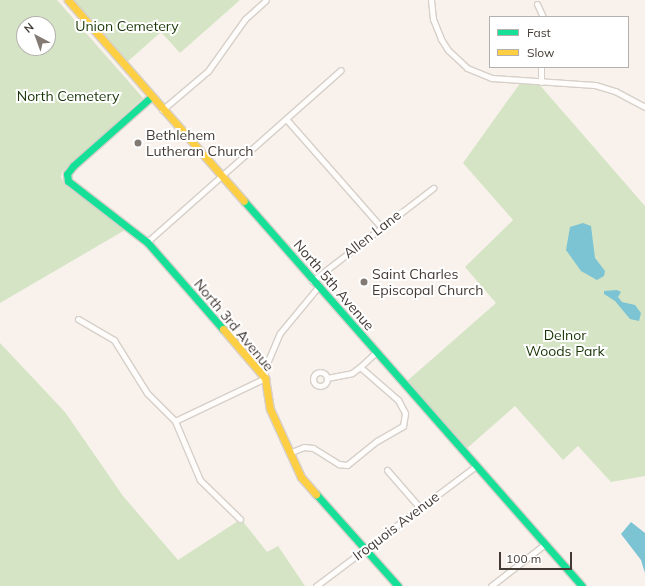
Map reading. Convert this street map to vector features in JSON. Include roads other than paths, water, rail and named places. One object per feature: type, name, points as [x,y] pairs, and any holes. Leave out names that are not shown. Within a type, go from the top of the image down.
[{"type":"main road","name":"North 5th Avenue","points":[[68,0],[162,110],[582,586]]},
{"type":"main road","name":"North 3rd Avenue","points":[[151,97],[73,166],[67,178],[74,187],[146,242],[265,378],[269,406],[301,477],[398,586]]},
{"type":"street","points":[[162,110],[208,71],[245,18],[266,0]]},
{"type":"street","points":[[431,0],[433,19],[441,39],[448,50],[467,68],[492,78],[594,85],[626,96],[645,108]]},
{"type":"street","points":[[537,4],[543,16]]},
{"type":"street","points":[[541,68],[541,82]]},
{"type":"street","points":[[146,242],[220,175],[287,120],[341,70]]},
{"type":"street","points":[[287,120],[381,227]]},
{"type":"street","name":"Allen Lane","points":[[312,281],[433,188]]},
{"type":"street","points":[[175,421],[265,378],[265,368],[280,334],[318,287]]},
{"type":"street","points":[[78,319],[114,340],[147,393],[175,421],[200,480],[240,519]]},
{"type":"street","points":[[327,378],[352,373],[376,352]]},
{"type":"street","points":[[290,453],[308,446],[318,449],[339,464],[347,465],[377,441],[403,426],[405,413],[398,400],[360,367]]},
{"type":"street","name":"Iroquois Avenue","points":[[316,586],[476,466]]},
{"type":"street","points":[[387,470],[420,508]]},
{"type":"street","points":[[491,586],[545,544]]},
{"type":"water","points":[[583,223],[591,226],[595,258],[605,271],[604,276],[597,280],[581,271],[566,250],[570,227]]},
{"type":"water","points":[[617,290],[621,292],[618,297],[622,302],[635,305],[641,313],[639,321],[630,319],[615,301],[604,294],[604,291]]},
{"type":"water","points":[[631,522],[645,533],[645,573],[641,560],[621,534]]},
{"type":"place","name":"Bethlehem Lutheran Church","points":[[138,143]]},
{"type":"place","name":"Saint Charles Episcopal Church","points":[[364,282]]},
{"type":"park label","name":"Union Cemetery","points":[[127,26]]},
{"type":"park label","name":"North Cemetery","points":[[68,96]]},
{"type":"park label","name":"Delnor Woods Park","points":[[565,344]]}]
